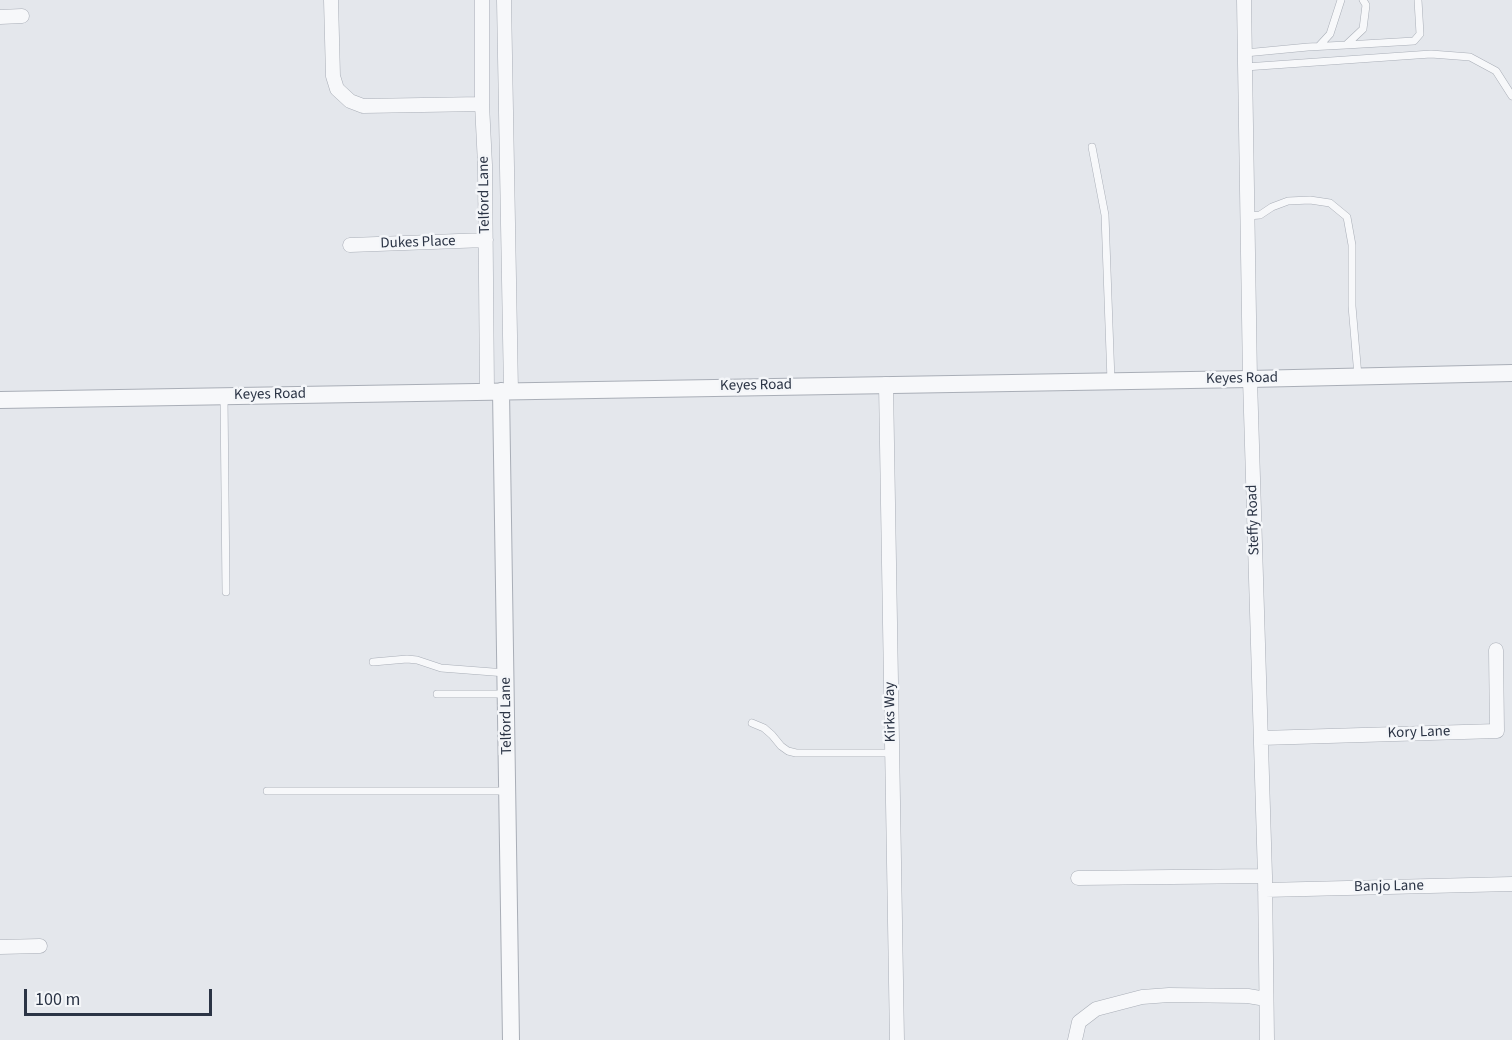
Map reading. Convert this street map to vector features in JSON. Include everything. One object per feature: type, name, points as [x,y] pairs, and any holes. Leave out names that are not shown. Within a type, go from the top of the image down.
[{"type":"street","points":[[331,0],[333,76],[337,89],[350,101],[363,106],[482,104]]},
{"type":"street","name":"Telford Lane","points":[[482,0],[482,104],[486,165],[488,301],[500,391]]},
{"type":"street","name":"Telford Lane","points":[[504,0],[500,391],[511,1040]]},
{"type":"street","name":"Steffy Road","points":[[1244,0],[1267,1040]]},
{"type":"street","points":[[0,16],[22,16]]},
{"type":"street","name":"Dukes Place","points":[[350,245],[486,240]]},
{"type":"street","name":"Keyes Road","points":[[0,400],[1512,374]]},
{"type":"street","name":"Kirks Way","points":[[886,384],[897,1040]]},
{"type":"street","name":"Kory Lane","points":[[1261,738],[1497,731],[1496,650]]},
{"type":"street","name":"Banjo Lane","points":[[1078,878],[1265,883],[1512,884]]},
{"type":"street","points":[[0,947],[40,946]]},
{"type":"street","points":[[1075,1040],[1079,1022],[1096,1009],[1142,997],[1248,996],[1266,999]]},
{"type":"lane","points":[[1319,46],[1330,34],[1341,0]]},
{"type":"lane","points":[[1346,45],[1363,29],[1366,5],[1363,0]]},
{"type":"lane","points":[[1245,60],[1319,46],[1414,41],[1420,34],[1418,0]]},
{"type":"lane","points":[[1245,60],[1431,54],[1470,57],[1496,71],[1512,96]]},
{"type":"lane","points":[[1092,147],[1105,215],[1111,381]]},
{"type":"lane","points":[[1248,216],[1260,215],[1288,201],[1310,200],[1330,203],[1347,217],[1352,245],[1352,306],[1358,377]]},
{"type":"lane","points":[[224,396],[226,592]]},
{"type":"lane","points":[[373,662],[407,658],[441,668],[506,673]]},
{"type":"lane","points":[[437,694],[506,694]]},
{"type":"lane","points":[[752,723],[764,728],[788,751],[796,753],[892,753]]},
{"type":"lane","points":[[267,791],[508,791]]}]
